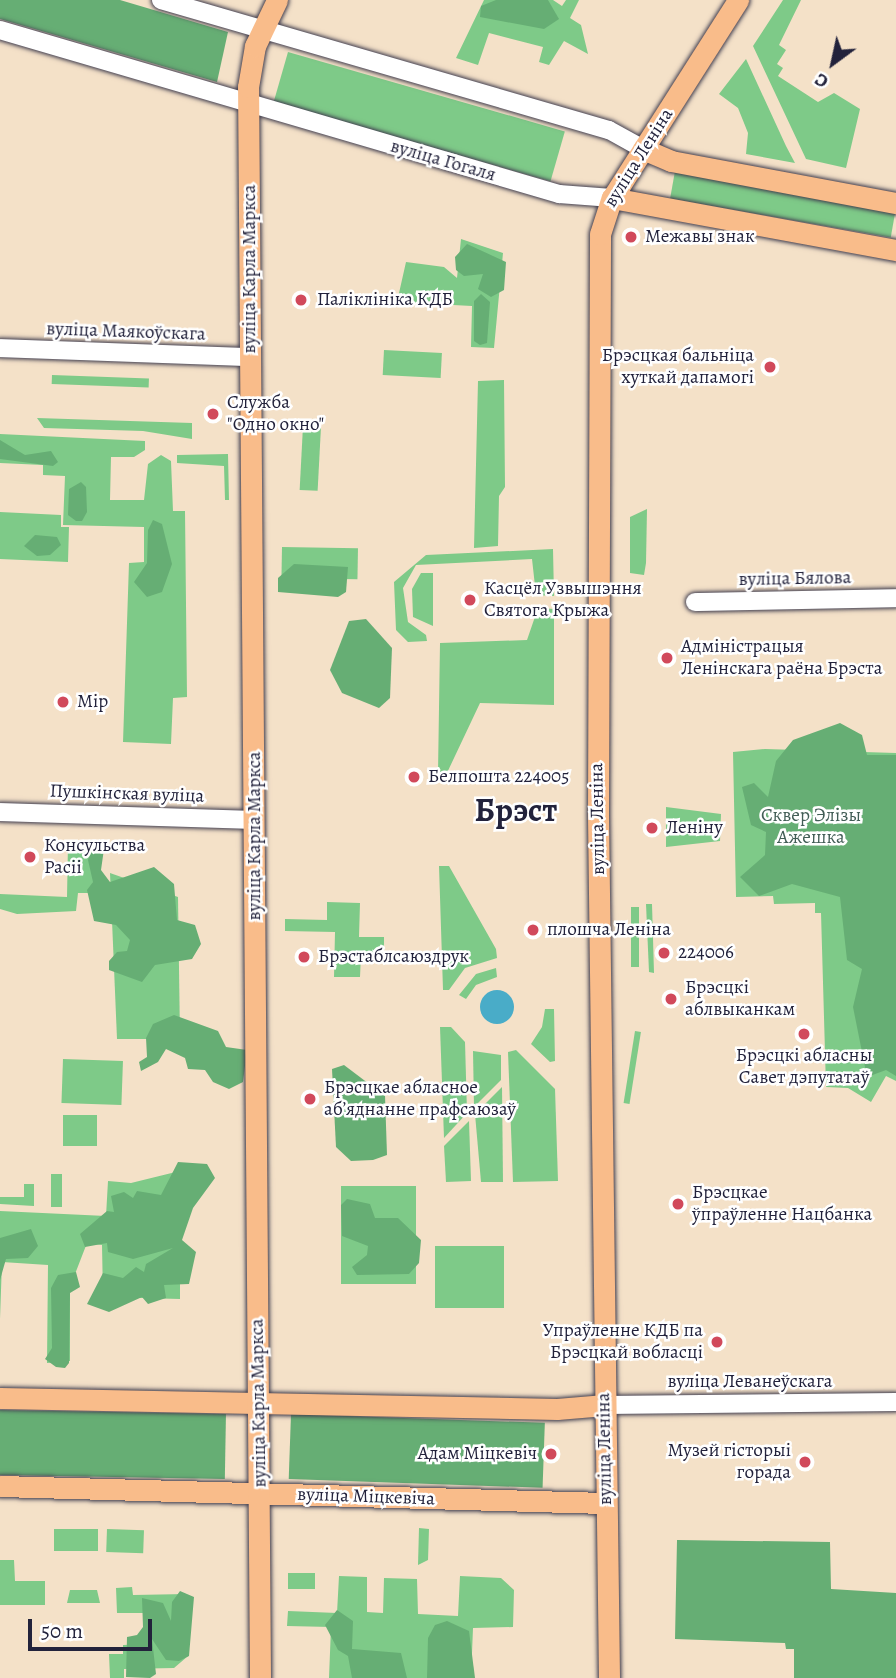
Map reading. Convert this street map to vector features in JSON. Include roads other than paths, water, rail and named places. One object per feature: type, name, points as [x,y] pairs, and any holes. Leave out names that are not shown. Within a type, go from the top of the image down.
[{"type":"main road","name":"вуліца Карла Маркса","points":[[260,1678],[249,104],[250,65],[261,29],[277,0]]},
{"type":"main road","name":"вуліца Леніна","points":[[609,1678],[597,364],[600,234],[612,198],[738,0]]},
{"type":"main road","points":[[643,149],[671,161],[896,203]]},
{"type":"main road","name":"вуліца Гогаля","points":[[612,198],[896,250]]},
{"type":"main road","points":[[0,1398],[259,1401],[556,1409],[605,1405]]},
{"type":"main road","name":"вуліца Міцкевіча","points":[[0,1486],[606,1503]]},
{"type":"street","points":[[161,0],[609,130],[643,149]]},
{"type":"street","name":"вуліца Гогаля","points":[[0,30],[559,194],[612,198]]},
{"type":"street","name":"вуліца Маякоўскага","points":[[0,348],[250,357]]},
{"type":"street","name":"вуліца Бялова","points":[[695,602],[896,598]]},
{"type":"street","name":"Пушкінская вуліца","points":[[0,812],[254,820]]},
{"type":"street","name":"вуліца Леванеўскага","points":[[605,1405],[896,1402]]},
{"type":"water","points":[[497,990],[509,995],[514,1007],[509,1019],[497,1024],[485,1019],[480,1007],[485,995]]},
{"type":"place","name":"Межавы знак","points":[[631,237]]},
{"type":"place","name":"Паліклініка КДБ","points":[[301,300]]},
{"type":"place","name":"Брэсцкая бальніца хуткай дапамогі","points":[[770,367]]},
{"type":"place","name":"Служба \"Одно окно\"","points":[[213,414]]},
{"type":"place","name":"Касцёл Узвышэння Святога Крыжа","points":[[470,600]]},
{"type":"place","name":"Адміністрацыя Ленінскага раёна Брэста","points":[[667,658]]},
{"type":"place","name":"Мір","points":[[63,702]]},
{"type":"place","name":"Белпошта 224005","points":[[414,777]]},
{"type":"place","name":"Леніну","points":[[652,828]]},
{"type":"place","name":"Консульства Расіі","points":[[30,857]]},
{"type":"place","name":"плошча Леніна","points":[[533,930]]},
{"type":"place","name":"224006","points":[[664,953]]},
{"type":"place","name":"Брэстаблсаюздрук","points":[[304,957]]},
{"type":"place","name":"Брэсцкі аблвыканкам","points":[[671,999]]},
{"type":"place","name":"Брэсцкі абласны Савет дэпутатаў","points":[[804,1034]]},
{"type":"place","name":"Брэсцкае абласное абʼяднанне прафсаюзаў","points":[[310,1099]]},
{"type":"place","name":"Брэсцкае ўпраўленне Нацбанка","points":[[678,1204]]},
{"type":"place","name":"Упраўленне КДБ па Брэсцкай вобласці","points":[[717,1342]]},
{"type":"place","name":"Адам Міцкевіч","points":[[551,1454]]},
{"type":"place","name":"Музей гісторыі горада","points":[[805,1462]]},
{"type":"district","name":"Брэст","points":[[516,810]]},
{"type":"park label","name":"Сквер Элізы Ажешка","points":[[811,827]]}]
